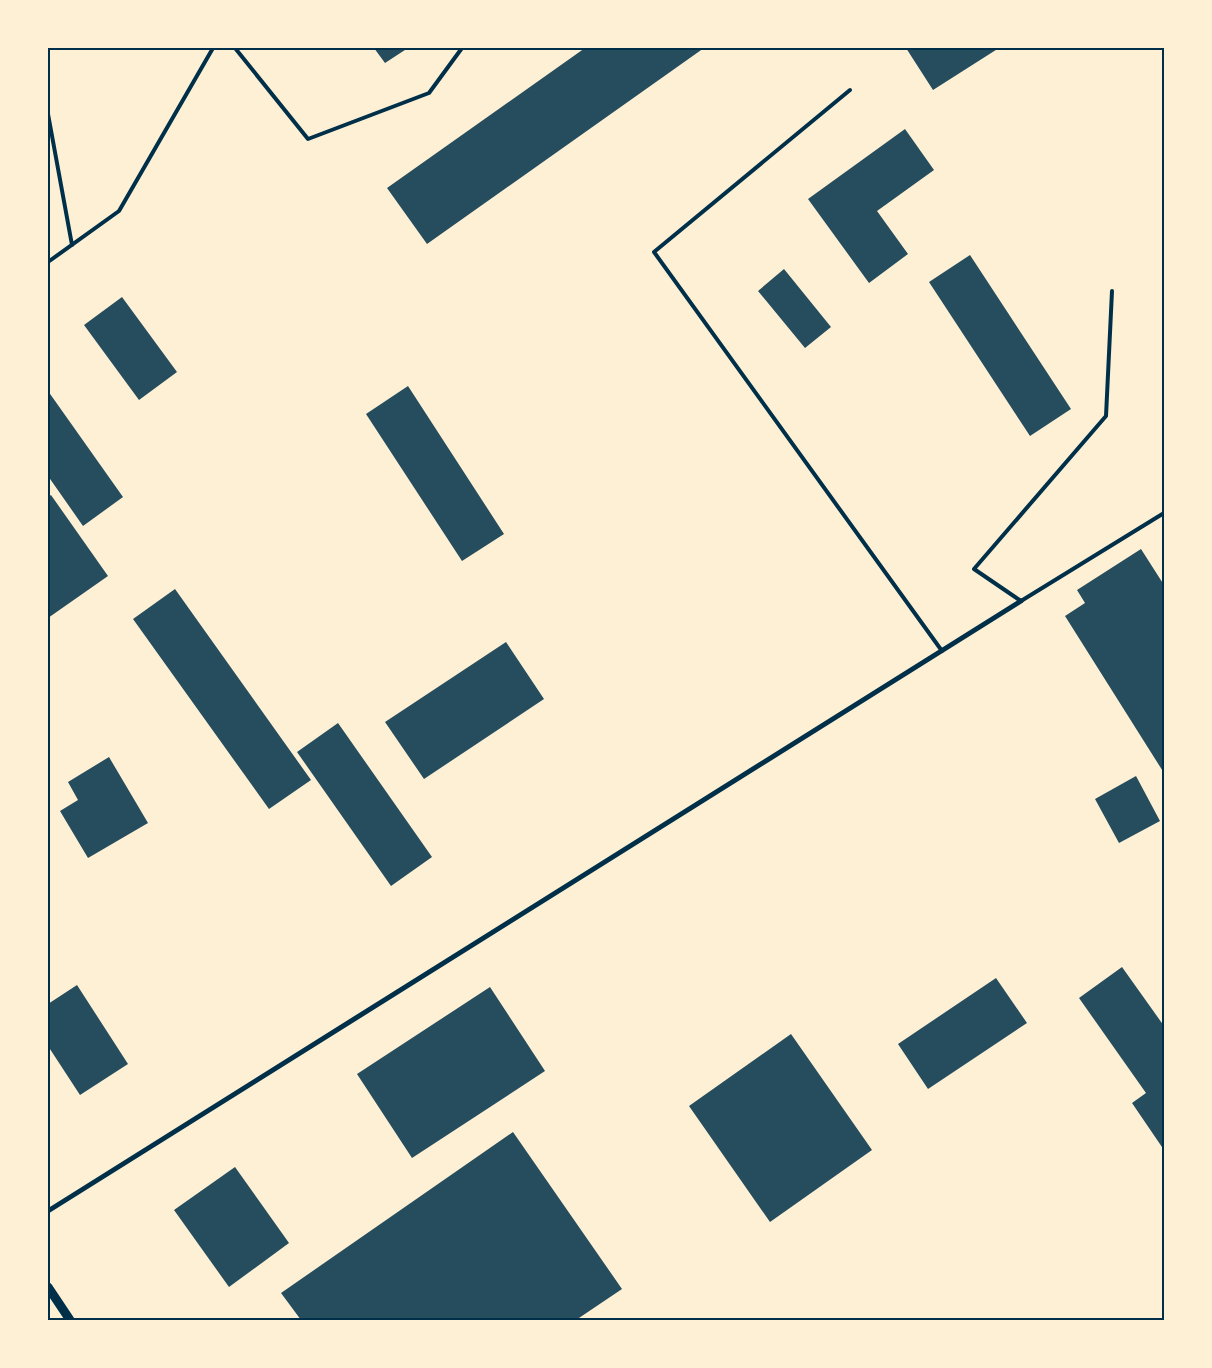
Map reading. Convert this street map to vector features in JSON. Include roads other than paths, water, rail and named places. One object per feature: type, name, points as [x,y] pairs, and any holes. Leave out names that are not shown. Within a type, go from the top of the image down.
[{"type":"street","points":[[48,1211],[1021,602]]},
{"type":"street","points":[[48,1287],[70,1320]]},
{"type":"lane","points":[[48,262],[119,211],[214,48]]},
{"type":"lane","points":[[235,48],[308,139],[429,93],[462,48]]},
{"type":"lane","points":[[850,90],[654,252],[942,651]]},
{"type":"lane","points":[[48,114],[72,245]]},
{"type":"lane","points":[[1112,291],[1106,416],[974,568],[1021,602],[1164,513]]}]
